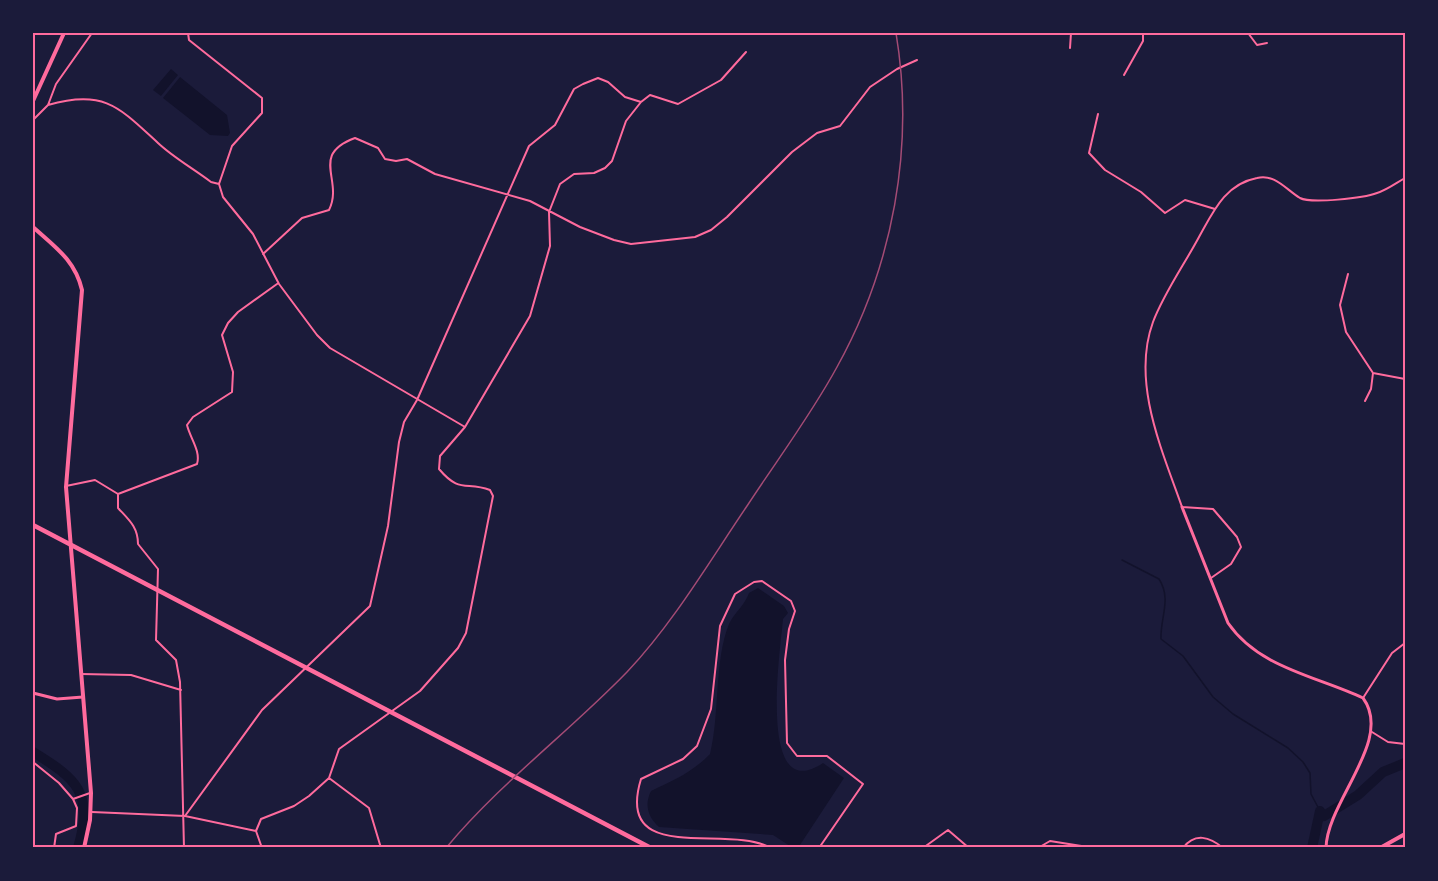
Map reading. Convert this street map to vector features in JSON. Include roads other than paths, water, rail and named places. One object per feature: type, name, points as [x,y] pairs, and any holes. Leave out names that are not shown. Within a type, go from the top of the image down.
[{"type":"highway","points":[[33,525],[651,848]]},
{"type":"main road","points":[[33,101],[64,33]]},
{"type":"main road","points":[[33,227],[68,257],[77,273],[82,290],[66,487],[91,793],[91,812],[84,848]]},
{"type":"main road","points":[[1380,848],[1405,834]]},
{"type":"street","points":[[33,120],[48,105],[56,84],[92,33]]},
{"type":"street","points":[[188,33],[189,40],[262,98],[264,105],[262,114],[232,146],[219,184],[223,197],[253,234],[279,284],[317,335],[330,348],[465,427]]},
{"type":"street","points":[[1070,48],[1071,33]]},
{"type":"street","points":[[1124,75],[1143,41],[1143,33]]},
{"type":"street","points":[[1248,33],[1257,45],[1267,43]]},
{"type":"street","points":[[262,848],[256,831],[261,819],[294,806],[329,778],[339,749],[420,691],[458,648],[466,633],[493,496],[490,490],[482,487],[459,486],[448,480],[440,469],[440,456],[465,427],[530,315],[550,246],[549,212],[560,184],[566,178],[600,170],[612,161],[626,121],[641,102],[654,95],[669,103],[678,104],[721,80],[746,52]]},
{"type":"street","points":[[263,254],[302,218],[329,210],[333,197],[331,153],[336,147],[355,138],[378,148],[386,159],[396,161],[406,159],[435,174],[508,193],[530,201],[591,232],[631,244],[702,235],[727,217],[792,152],[816,133],[840,126],[870,87],[897,69],[917,60]]},
{"type":"street","points":[[185,816],[262,710],[370,606],[388,526],[399,442],[404,422],[417,400],[529,146],[555,125],[574,89],[598,78],[608,82],[625,97],[641,102]]},
{"type":"street","points":[[48,105],[90,98],[115,105],[159,144],[211,182],[219,184]]},
{"type":"street","points":[[1098,114],[1089,153],[1105,170],[1141,192],[1165,213],[1185,200],[1215,209]]},
{"type":"street","points":[[1326,848],[1329,829],[1372,732],[1371,712],[1363,698],[1255,653],[1228,623],[1182,507],[1150,409],[1146,351],[1154,319],[1215,209],[1233,187],[1260,177],[1277,180],[1302,199],[1308,200],[1365,197],[1380,193],[1405,178]]},
{"type":"street","points":[[1348,274],[1340,305],[1346,332],[1373,373],[1371,388],[1365,401]]},
{"type":"street","points":[[118,494],[127,488],[166,477],[197,464],[198,452],[187,425],[193,417],[231,392],[234,383],[222,334],[238,312],[279,284]]},
{"type":"street","points":[[1373,373],[1405,379]]},
{"type":"street","points":[[66,487],[95,480],[118,494]]},
{"type":"street","points":[[118,494],[118,508],[138,532],[138,544],[158,569],[156,640],[176,660],[181,690],[184,848]]},
{"type":"street","points":[[1182,507],[1213,509],[1237,537],[1241,547],[1231,564],[1210,578]]},
{"type":"street","points":[[771,848],[758,842],[720,837],[667,837],[641,822],[636,803],[640,780],[683,759],[698,746],[711,709],[720,626],[735,594],[754,582],[762,581],[791,601],[795,611],[789,629],[785,660],[787,742],[797,756],[827,756],[863,784],[819,848]]},
{"type":"street","points":[[1363,698],[1392,653],[1405,643]]},
{"type":"street","points":[[81,674],[131,675],[181,690]]},
{"type":"street","points":[[33,693],[57,699],[83,697]]},
{"type":"street","points":[[1372,732],[1389,742],[1405,744]]},
{"type":"street","points":[[33,762],[59,783],[73,799],[76,808],[76,826],[58,833],[54,848]]},
{"type":"street","points":[[329,778],[369,808],[381,848]]},
{"type":"street","points":[[73,799],[91,793]]},
{"type":"street","points":[[91,812],[185,816],[256,831]]},
{"type":"street","points":[[923,848],[948,830],[969,848]]},
{"type":"street","points":[[1183,848],[1194,838],[1206,837],[1223,848]]},
{"type":"street","points":[[1038,848],[1050,841],[1094,848]]},
{"type":"waterway","points":[[1122,560],[1159,579],[1163,586],[1165,601],[1161,639],[1183,656],[1213,697],[1233,714],[1288,748],[1303,762],[1310,773],[1311,794],[1320,811]]},
{"type":"waterway","points":[[33,752],[61,771],[78,790],[84,814],[78,848]]},
{"type":"waterway","points":[[1312,848],[1320,811],[1324,816],[1358,795],[1383,772],[1405,763]]},
{"type":"railway","points":[[446,848],[489,802],[605,694],[644,653],[690,591],[805,420],[837,367],[873,288],[895,205],[903,119],[896,33]]}]
